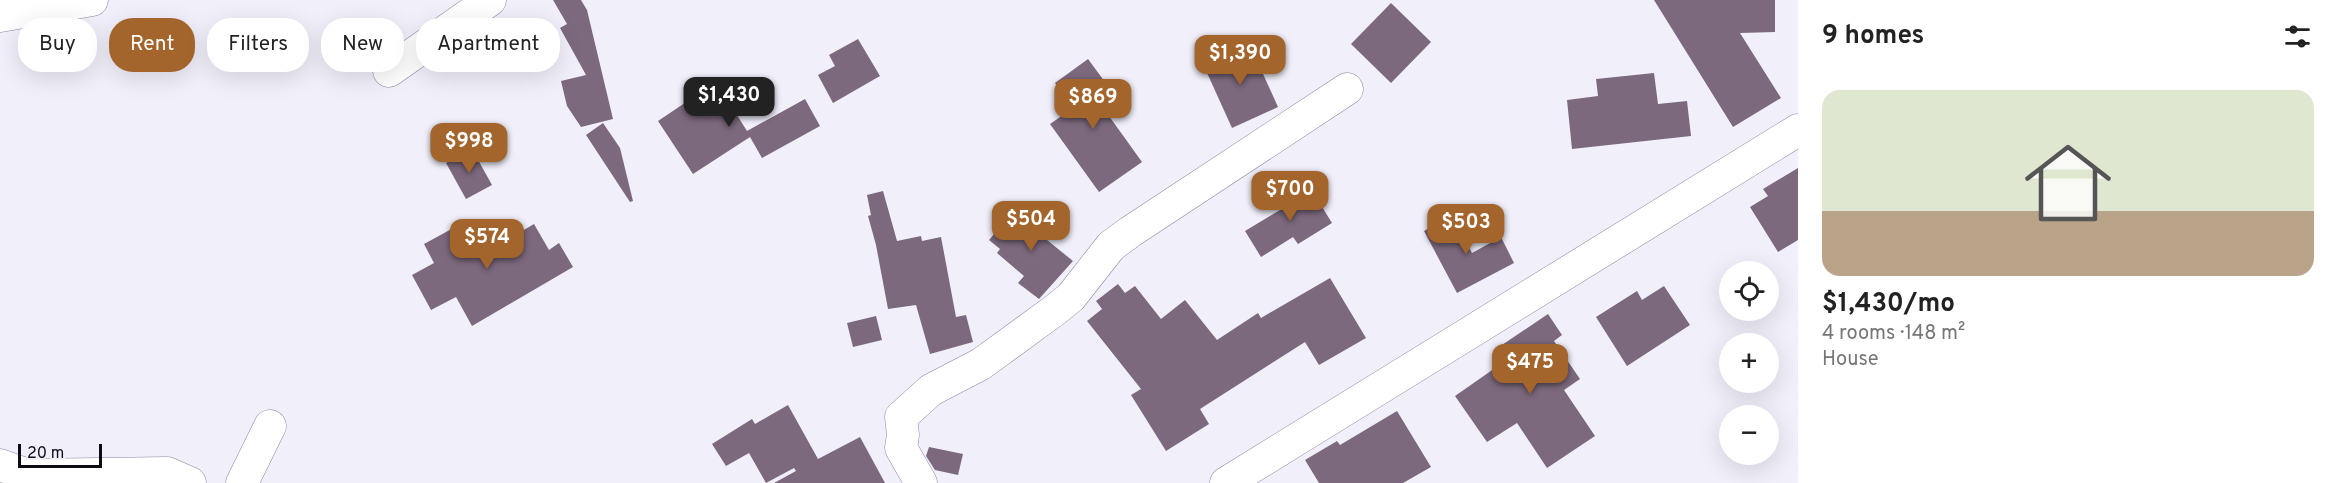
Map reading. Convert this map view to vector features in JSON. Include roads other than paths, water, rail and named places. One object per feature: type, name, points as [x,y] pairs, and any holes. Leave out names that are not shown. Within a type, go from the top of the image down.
[{"type":"street","points":[[0,16],[92,0]]},
{"type":"street","points":[[404,60],[490,0]]},
{"type":"street","points":[[921,483],[901,448],[903,435],[901,417],[931,390],[981,364],[1071,297],[1111,246],[1130,232],[1347,89]]},
{"type":"street","points":[[1226,483],[1798,130]]},
{"type":"street","points":[[243,483],[270,426]]},
{"type":"street","points":[[0,465],[28,475],[167,473],[190,483]]}]
